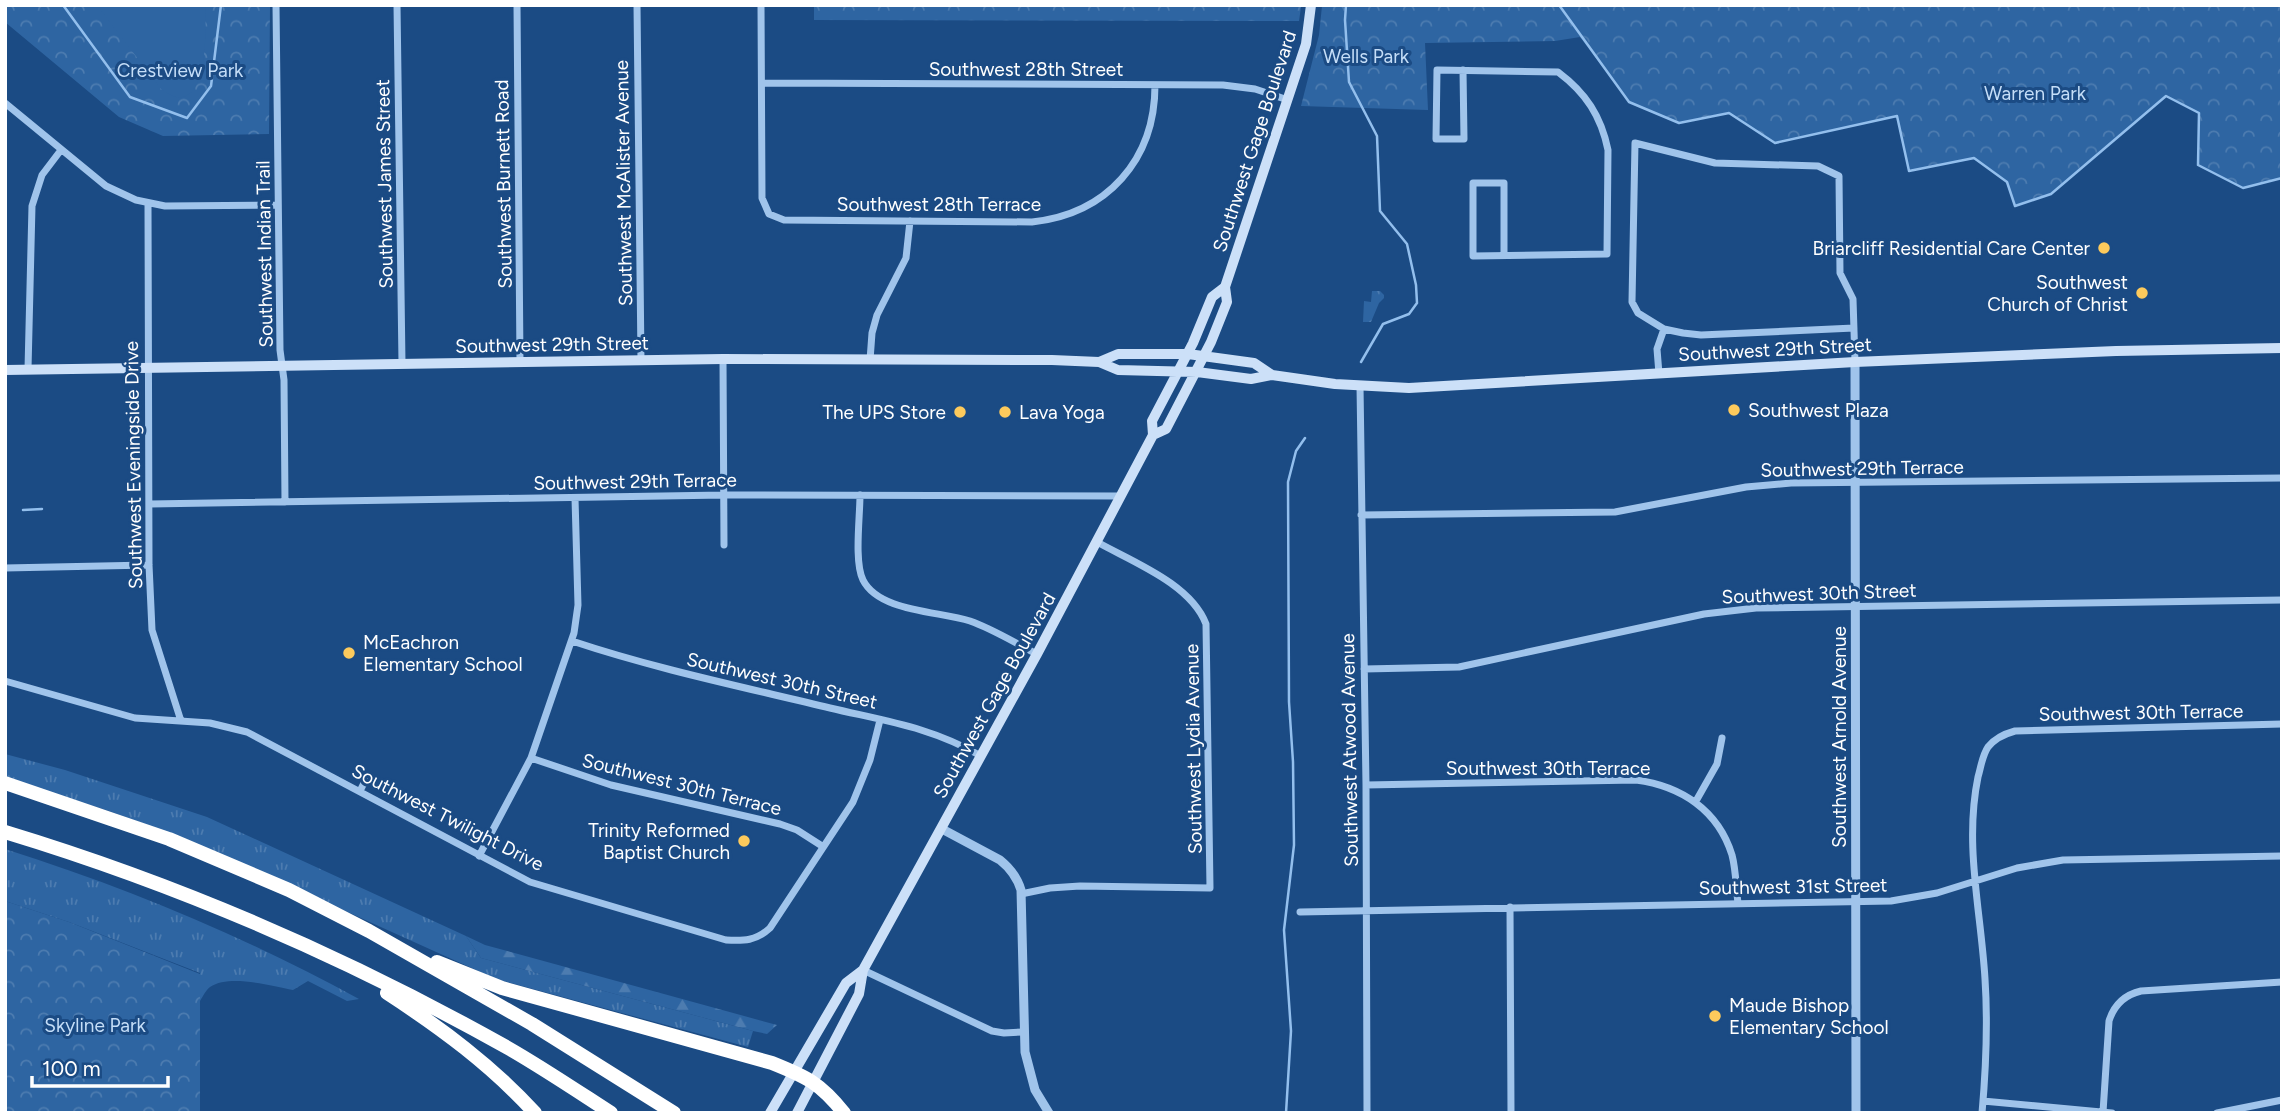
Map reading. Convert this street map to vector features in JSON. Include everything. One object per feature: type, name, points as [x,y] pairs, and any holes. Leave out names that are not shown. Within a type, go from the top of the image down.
[{"type":"highway","points":[[5,783],[169,839],[289,890],[369,931],[532,1024],[674,1113]]},
{"type":"highway","points":[[5,832],[128,872],[251,920],[330,956],[501,1044],[611,1113]]},
{"type":"highway","points":[[369,931],[502,988],[756,1058],[793,1071],[824,1088],[844,1113]]},
{"type":"highway","points":[[330,956],[447,1032],[503,1080],[535,1113]]},
{"type":"main road","name":"Southwest Gage Boulevard","points":[[1153,435],[1166,429],[1197,372],[1227,302],[1225,287],[1306,44],[1311,5]]},
{"type":"main road","name":"Southwest Gage Boulevard","points":[[797,1113],[859,994],[863,970],[1037,654],[1153,435],[1152,421],[1188,354],[1212,297],[1225,287]]},
{"type":"main road","name":"Southwest 29th Street","points":[[5,370],[723,359],[1099,362],[1118,370],[1197,372],[1251,379],[1272,375],[1360,386],[1445,386],[1855,362],[2116,351],[2282,348]]},
{"type":"main road","name":"Southwest 29th Street","points":[[1099,362],[1118,354],[1205,355],[1254,363],[1272,375]]},
{"type":"main road","name":"Southwest Gage Boulevard","points":[[770,1113],[846,983],[863,970]]},
{"type":"street","name":"Southwest Indian Trail","points":[[276,5],[280,350],[285,502]]},
{"type":"street","name":"Southwest James Street","points":[[397,5],[402,363]]},
{"type":"street","name":"Southwest Burnett Road","points":[[517,5],[520,362]]},
{"type":"street","name":"Southwest McAlister Avenue","points":[[637,5],[641,360]]},
{"type":"street","points":[[761,5],[762,83]]},
{"type":"street","points":[[1464,70],[1464,139],[1436,139],[1437,70],[1464,70],[1558,72],[1583,94],[1593,107],[1605,136],[1608,150],[1607,254],[1472,256],[1473,183],[1504,183],[1504,255]]},
{"type":"street","name":"Southwest 28th Street","points":[[762,83],[1223,85],[1255,89],[1288,100]]},
{"type":"street","name":"Southwest 28th Terrace","points":[[762,83],[762,198],[769,214],[784,220],[1032,222],[1060,217],[1086,207],[1117,184],[1139,155],[1153,114],[1155,85]]},
{"type":"street","points":[[5,103],[106,186],[122,195],[165,206],[278,205]]},
{"type":"street","points":[[1854,328],[1701,335],[1664,329],[1638,313],[1632,302],[1635,143],[1715,163],[1818,166],[1839,176],[1840,273],[1853,299],[1854,328],[1855,362]]},
{"type":"street","points":[[28,369],[32,206],[42,175],[61,150]]},
{"type":"street","name":"Southwest Eveningside Drive","points":[[148,203],[147,367],[152,630],[181,721]]},
{"type":"street","points":[[870,360],[872,333],[877,315],[906,258],[910,221]]},
{"type":"street","points":[[1659,374],[1657,349],[1664,329]]},
{"type":"street","points":[[723,359],[724,545]]},
{"type":"street","name":"Southwest Arnold Avenue","points":[[1855,362],[1856,1113]]},
{"type":"street","name":"Southwest Atwood Avenue","points":[[1360,386],[1366,785],[1367,1113]]},
{"type":"street","name":"Southwest 29th Terrace","points":[[1361,515],[1591,514],[1630,510],[1755,486],[1791,483],[2282,478]]},
{"type":"street","name":"Southwest 29th Terrace","points":[[150,503],[724,495],[1121,496]]},
{"type":"street","points":[[860,495],[860,571],[872,593],[894,604],[975,623],[1037,654]]},
{"type":"street","points":[[479,856],[531,758],[572,641],[578,605],[575,498]]},
{"type":"street","name":"Southwest Lydia Avenue","points":[[1021,894],[1080,886],[1210,888],[1206,624],[1198,606],[1179,588],[1097,542]]},
{"type":"street","points":[[5,568],[149,565]]},
{"type":"street","name":"Southwest 30th Street","points":[[1364,669],[1460,667],[1724,611],[1756,608],[2282,600]]},
{"type":"street","name":"Southwest 30th Street","points":[[572,641],[620,657],[927,730],[981,756]]},
{"type":"street","name":"Southwest Twilight Drive","points":[[5,681],[135,718],[210,723],[247,732],[530,882],[726,940],[743,941],[758,937],[770,928],[822,846],[846,815],[863,782],[880,720]]},
{"type":"street","name":"Southwest 30th Terrace","points":[[1974,880],[1972,828],[1977,784],[1984,755],[1993,741],[2002,735],[2015,731],[2282,724]]},
{"type":"street","points":[[1696,801],[1717,764],[1722,738]]},
{"type":"street","name":"Southwest 30th Terrace","points":[[531,758],[611,785],[780,824],[797,830],[822,846]]},
{"type":"street","points":[[360,791],[368,775]]},
{"type":"street","name":"Southwest 30th Terrace","points":[[1366,785],[1636,780],[1668,787],[1696,801],[1711,816],[1726,840],[1733,857],[1738,904]]},
{"type":"street","points":[[942,829],[1000,860],[1014,874],[1021,894],[1025,1052],[1032,1081],[1049,1113]]},
{"type":"street","name":"Southwest 31st Street","points":[[1300,912],[1891,901],[1937,893],[2017,868],[2063,860],[2282,856]]},
{"type":"street","points":[[1974,880],[1985,981],[1987,1035],[1982,1113]]},
{"type":"street","points":[[1510,907],[1511,1113]]},
{"type":"street","points":[[863,970],[992,1031],[1023,1032]]},
{"type":"street","points":[[2103,1112],[2109,1021],[2113,1010],[2124,998],[2141,991],[2282,982]]},
{"type":"street","points":[[2217,1113],[2282,1100]]},
{"type":"street","points":[[1983,1101],[2112,1113]]},
{"type":"green space","name":"Crestview Park","points":[[5,5],[270,5],[269,134],[163,136],[119,117],[5,22]]},
{"type":"green space","points":[[97,5],[205,5],[203,61],[195,88],[187,96],[176,97],[161,89]]},
{"type":"green space","points":[[814,5],[1301,7],[1299,21],[814,20]]},
{"type":"green space","name":"Warren Park","points":[[2282,5],[2282,178],[2243,188],[2198,165],[2199,113],[2166,96],[2051,194],[2015,206],[2007,182],[1974,159],[1909,171],[1897,116],[1775,143],[1729,113],[1679,123],[1629,102],[1580,37],[1555,41],[1425,43],[1428,110],[1301,106],[1319,35],[1322,6]]},
{"type":"green space","points":[[1372,291],[1380,291],[1384,298],[1371,322],[1363,322],[1364,301],[1371,302]]},
{"type":"green space","points":[[5,754],[65,770],[207,817],[466,936],[481,958],[753,1031],[748,1047],[496,979],[186,839],[5,778]]},
{"type":"green space","points":[[5,849],[186,915],[359,999],[347,1001],[308,981],[293,990],[228,981],[210,987],[200,1001],[200,973],[69,922],[5,901]]},
{"type":"green space","name":"Skyline Park","points":[[5,901],[69,922],[200,974],[200,1113],[5,1113]]},
{"type":"green space","points":[[466,936],[485,945],[777,1025],[767,1034],[753,1031],[481,958]]},
{"type":"waterway","points":[[63,5],[130,97],[187,118],[211,86],[221,5]]},
{"type":"waterway","points":[[1346,5],[1349,82],[1377,136],[1380,211],[1407,244],[1417,303],[1409,314],[1383,324],[1361,362]]},
{"type":"waterway","points":[[1559,5],[1629,102],[1679,123],[1729,113],[1775,143],[1897,116],[1909,171],[1974,158],[2007,182],[2015,206],[2051,194],[2166,96],[2199,113],[2198,165],[2243,188],[2282,178]]},
{"type":"waterway","points":[[1286,1113],[1291,1031],[1284,930],[1294,845],[1289,702],[1288,482],[1296,451],[1305,438]]},
{"type":"waterway","points":[[23,510],[42,509]]},
{"type":"place","name":"Briarcliff Residential Care Center","points":[[2104,248]]},
{"type":"place","name":"Southwest Church of Christ","points":[[2142,293]]},
{"type":"place","name":"Southwest Plaza","points":[[1734,410]]},
{"type":"place","name":"The UPS Store","points":[[960,412]]},
{"type":"place","name":"Lava Yoga","points":[[1005,412]]},
{"type":"place","name":"McEachron Elementary School","points":[[349,653]]},
{"type":"place","name":"Trinity Reformed Baptist Church","points":[[744,841]]},
{"type":"place","name":"Maude Bishop Elementary School","points":[[1715,1016]]},
{"type":"park label","name":"Wells Park","points":[[1366,56]]}]
